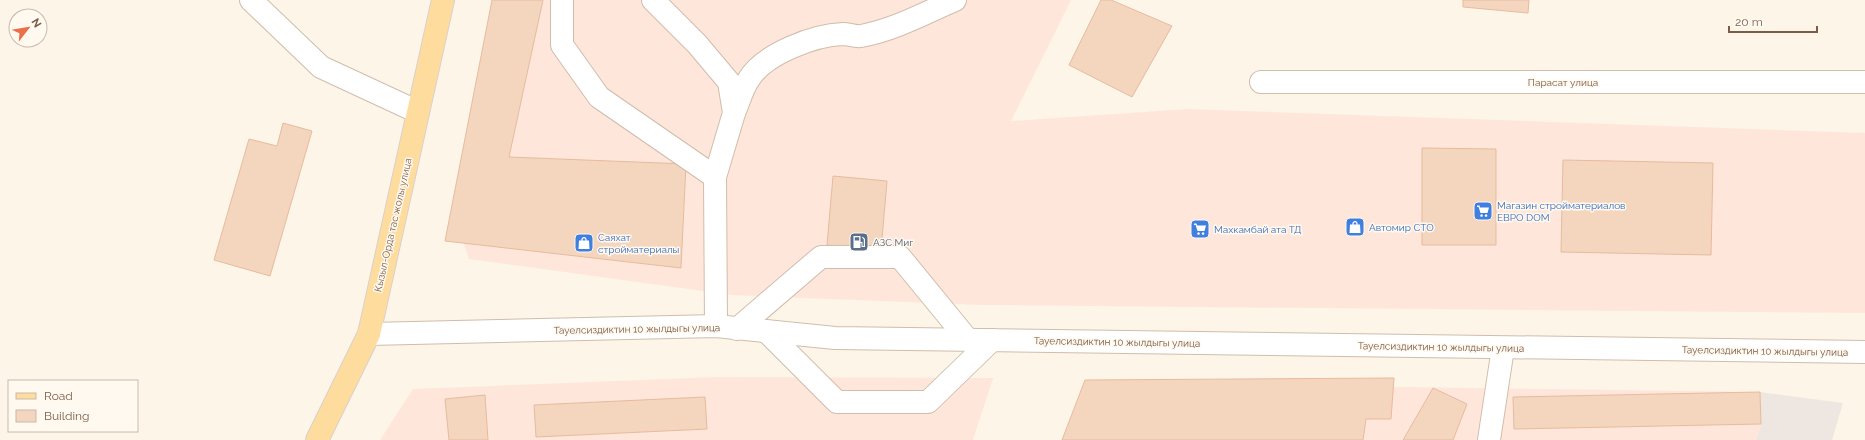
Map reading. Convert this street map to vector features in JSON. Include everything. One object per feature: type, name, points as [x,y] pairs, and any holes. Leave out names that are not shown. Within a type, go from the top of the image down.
[{"type":"main road","name":"Кызыл-Орда тас жолы улица","points":[[317,440],[369,334],[443,0]]},
{"type":"street","points":[[251,0],[321,67],[418,112]]},
{"type":"street","points":[[562,0],[562,45],[599,98],[715,177]]},
{"type":"street","points":[[653,0],[697,44],[729,82],[734,113]]},
{"type":"street","points":[[955,0],[894,27],[859,36],[843,34],[813,39],[765,61],[749,79],[734,113],[715,177],[717,276],[726,327],[821,257],[900,257],[968,340]]},
{"type":"street","name":"Парасат улица","points":[[1261,82],[1865,82]]},
{"type":"street","name":"Тауелсиздиктин 10 жылдыгы улица","points":[[369,334],[726,327],[835,338],[1865,352]]},
{"type":"street","points":[[766,331],[837,402],[928,402],[992,340]]},
{"type":"street","points":[[1489,440],[1503,348]]},
{"type":"shaded area","points":[[503,0],[1071,0],[1011,121],[1188,109],[1865,133],[1865,313],[980,305],[732,295],[469,259],[456,220]]},
{"type":"shaded area","points":[[717,377],[993,378],[973,440],[380,440],[413,389]]},
{"type":"shaded area","points":[[1403,387],[1760,392],[1761,424],[1756,440],[1074,440],[1084,399]]},
{"type":"shaded area","points":[[1760,392],[1843,403],[1832,440],[1756,440],[1761,424]]},
{"type":"building","points":[[492,0],[543,0],[509,157],[686,164],[681,268],[445,241]]},
{"type":"building","points":[[1101,0],[1111,0],[1172,26],[1132,97],[1069,65]]},
{"type":"building","points":[[1463,0],[1529,0],[1528,13],[1463,7]]},
{"type":"building","points":[[283,123],[312,131],[270,276],[214,260],[249,139],[277,146]]},
{"type":"building","points":[[1422,148],[1496,149],[1496,245],[1422,245]]},
{"type":"building","points":[[1563,160],[1713,163],[1711,255],[1561,252]]},
{"type":"building","points":[[833,176],[887,181],[881,250],[827,245]]},
{"type":"building","points":[[1394,378],[1391,419],[1366,419],[1363,440],[1062,440],[1085,380]]},
{"type":"building","points":[[1433,388],[1467,404],[1453,440],[1403,440]]},
{"type":"building","points":[[1760,392],[1761,424],[1514,429],[1513,397]]},
{"type":"building","points":[[485,395],[488,440],[449,440],[445,399]]},
{"type":"building","points":[[705,397],[707,429],[536,437],[534,405]]},
{"type":"place","name":"Магазин стройматериалов ЕВРО DOM","points":[[1483,211]]},
{"type":"place","name":"Автомир СТО","points":[[1355,227]]},
{"type":"place","name":"Махкамбай ата ТД","points":[[1200,229]]},
{"type":"place","name":"АЗС Миг","points":[[859,242]]},
{"type":"place","name":"Саяхат стройматериалы","points":[[584,243]]}]
